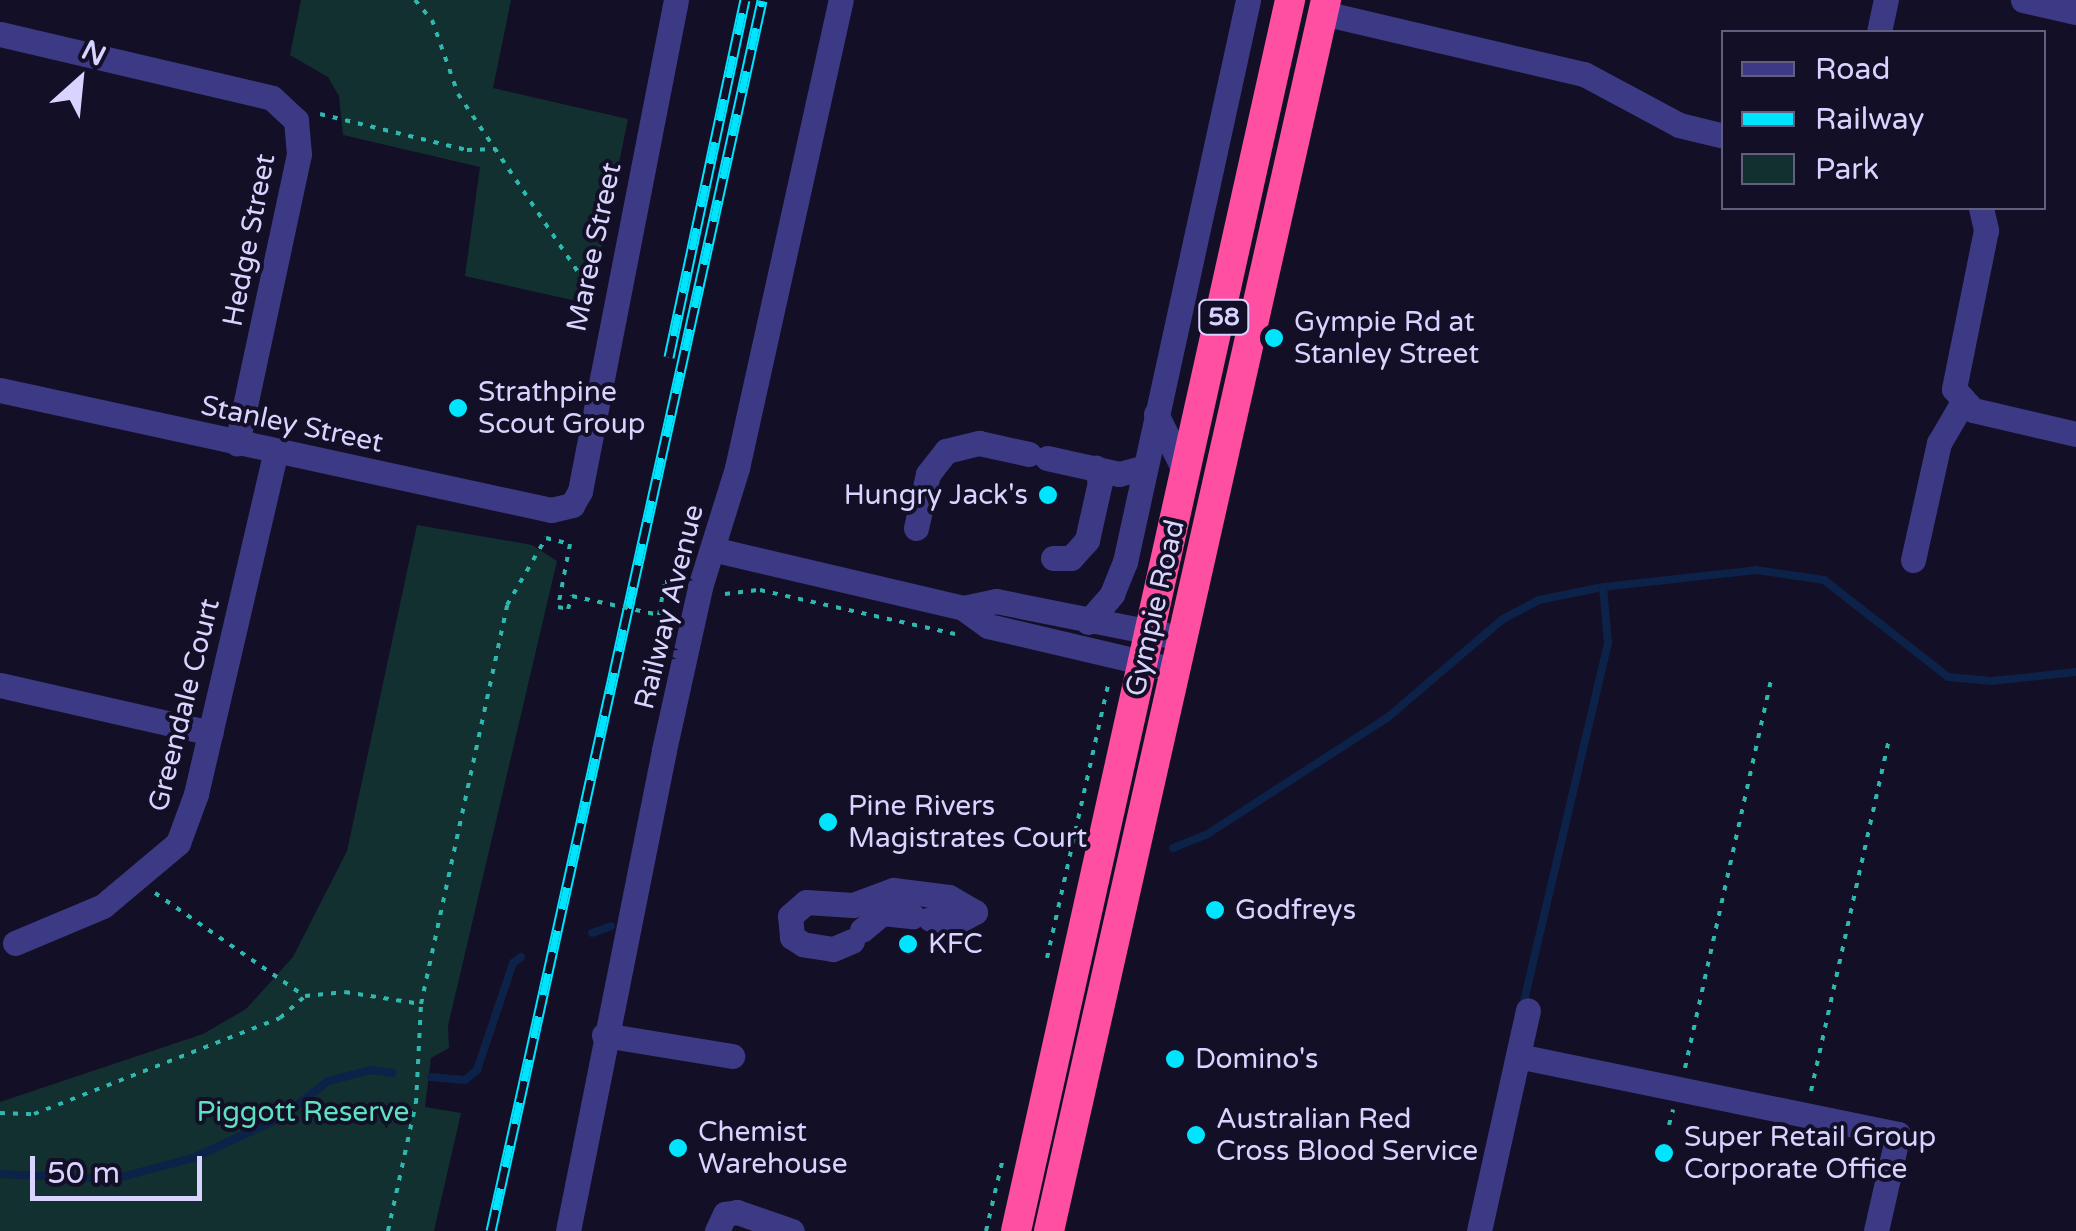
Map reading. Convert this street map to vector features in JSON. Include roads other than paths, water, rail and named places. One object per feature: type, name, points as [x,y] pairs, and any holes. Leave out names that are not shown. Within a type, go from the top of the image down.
[{"type":"highway","name":"Gympie Road","points":[[1016,1231],[1290,0]]},
{"type":"highway","name":"Gympie Road","points":[[1049,1231],[1324,6]]},
{"type":"street","name":"Maree Street","points":[[572,505],[580,491],[610,319],[676,0]]},
{"type":"street","name":"Railway Avenue","points":[[568,1231],[604,1035],[712,549],[738,468],[841,0]]},
{"type":"street","points":[[1879,30],[1886,0]]},
{"type":"street","points":[[2023,0],[2076,12]]},
{"type":"street","name":"Gympie Road","points":[[1088,622],[1120,578],[1252,6]]},
{"type":"street","points":[[1324,6],[1584,74],[1679,124],[1721,135]]},
{"type":"street","name":"Hedge Street","points":[[0,34],[272,98],[294,118],[299,154],[237,443]]},
{"type":"street","points":[[1982,210],[1986,230],[1954,374],[1963,402],[1985,414],[2076,434]]},
{"type":"street","name":"Stanley Street","points":[[0,390],[551,510],[572,505]]},
{"type":"street","points":[[1913,560],[1939,443],[1963,402]]},
{"type":"street","points":[[1156,414],[1186,474]]},
{"type":"street","points":[[925,530],[928,474],[954,446],[979,443],[1119,474],[1144,467]]},
{"type":"street","name":"Greendale Court","points":[[15,943],[103,906],[138,882],[178,843],[211,732],[276,451]]},
{"type":"street","points":[[1053,558],[1071,558],[1090,534],[1100,482],[1096,468]]},
{"type":"street","points":[[712,549],[964,608],[988,626],[1174,670]]},
{"type":"street","points":[[964,608],[996,601],[1182,638]]},
{"type":"street","points":[[0,685],[211,732]]},
{"type":"street","points":[[894,890],[950,898],[975,912],[956,922],[882,913],[857,936],[833,949],[803,944],[792,937],[790,916],[806,902],[852,905],[894,890]]},
{"type":"street","points":[[1481,1230],[1528,1010]]},
{"type":"street","points":[[604,1035],[732,1056]]},
{"type":"street","points":[[1520,1049],[1898,1134],[1876,1231]]},
{"type":"street","points":[[717,1231],[725,1214],[738,1212],[792,1231]]},
{"type":"waterway","points":[[1173,848],[1206,835],[1387,718],[1503,619],[1539,600],[1603,587],[1756,570],[1824,580],[1948,677],[1992,681],[2076,672]]},
{"type":"waterway","points":[[1524,1001],[1608,643],[1603,587]]},
{"type":"waterway","points":[[592,933],[611,926]]},
{"type":"waterway","points":[[431,1077],[465,1080],[477,1070],[513,963],[521,957]]},
{"type":"waterway","points":[[0,1174],[114,1179],[193,1158],[282,1117],[328,1081],[371,1070],[393,1073]]},
{"type":"railway","points":[[669,357],[745,0]]},
{"type":"railway","points":[[491,1231],[762,0]]},
{"type":"place","name":"Gympie Rd at Stanley Street","points":[[1274,338]]},
{"type":"place","name":"Strathpine Scout Group","points":[[458,408]]},
{"type":"place","name":"Hungry Jack's","points":[[1048,495]]},
{"type":"place","name":"Pine Rivers Magistrates Court","points":[[828,822]]},
{"type":"place","name":"Godfreys","points":[[1215,910]]},
{"type":"place","name":"KFC","points":[[908,944]]},
{"type":"place","name":"Domino's","points":[[1175,1059]]},
{"type":"place","name":"Australian Red Cross Blood Service","points":[[1196,1135]]},
{"type":"place","name":"Chemist Warehouse","points":[[678,1148]]},
{"type":"place","name":"Super Retail Group Corporate Office","points":[[1664,1153]]},
{"type":"park label","name":"Piggott Reserve","points":[[303,1112]]}]
